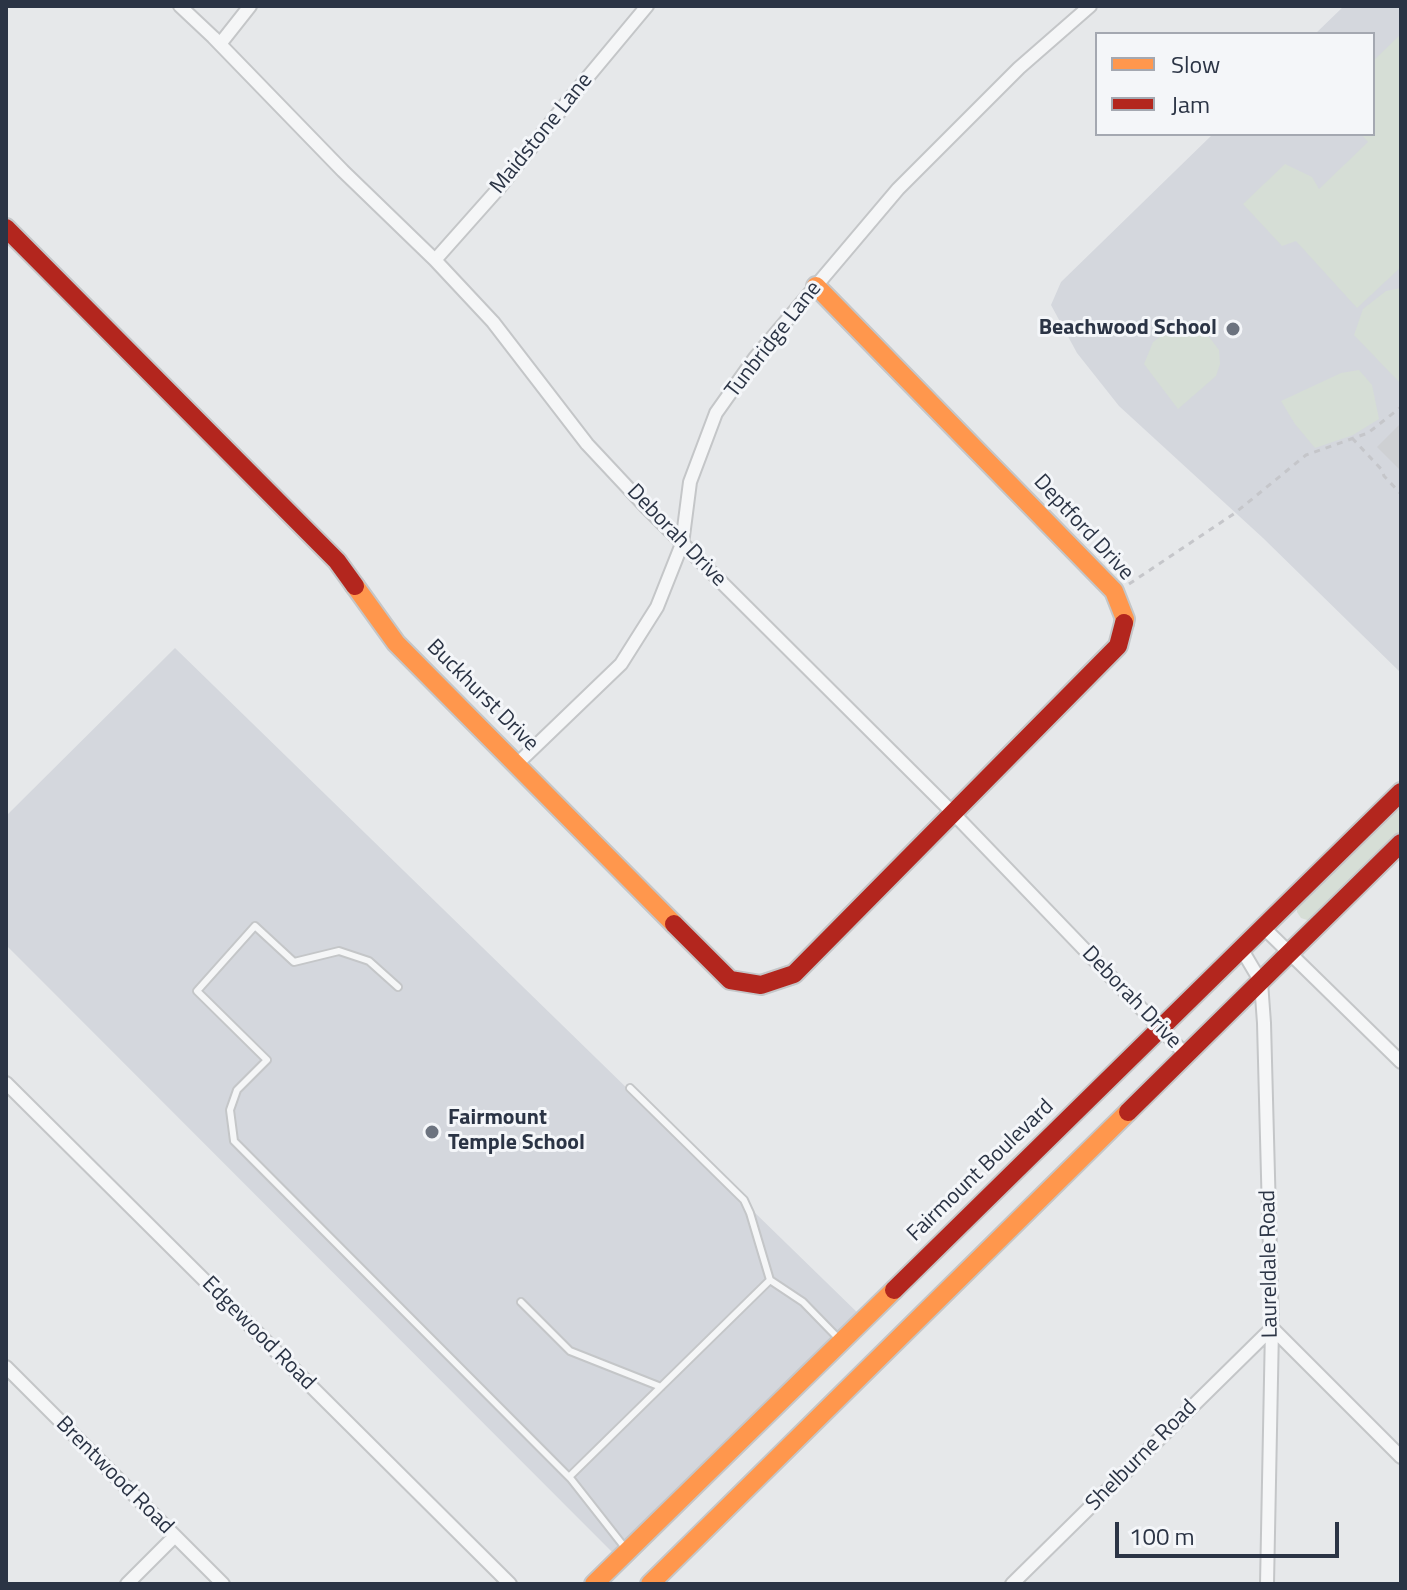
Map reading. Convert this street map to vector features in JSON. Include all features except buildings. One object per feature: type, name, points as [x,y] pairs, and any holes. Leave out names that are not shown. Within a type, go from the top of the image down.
[{"type":"main road","name":"Buckhurst Drive","points":[[6,228],[337,561],[396,643],[730,980],[761,985],[794,974],[954,814]]},
{"type":"main road","name":"Deptford Drive","points":[[816,286],[1114,591],[1125,619],[1118,646],[954,814]]},
{"type":"main road","name":"Fairmount Boulevard","points":[[594,1584],[1401,792]]},
{"type":"main road","points":[[650,1584],[1401,843]]},
{"type":"street","name":"Deborah Drive","points":[[180,6],[435,260],[493,322],[587,444],[682,544],[954,814],[1186,1055]]},
{"type":"street","points":[[220,44],[250,6]]},
{"type":"street","name":"Maidstone Lane","points":[[435,260],[499,188],[647,6]]},
{"type":"street","name":"Tunbridge Lane","points":[[517,764],[621,664],[657,607],[682,544],[690,482],[716,413],[755,358],[898,189],[1019,68],[1090,6]]},
{"type":"street","points":[[1264,928],[1401,1062]]},
{"type":"street","name":"Laureldale Road","points":[[1242,950],[1261,982],[1264,1023],[1272,1328],[1267,1584]]},
{"type":"street","name":"Edgewood Road","points":[[6,1083],[510,1584]]},
{"type":"street","points":[[1272,1328],[1401,1457]]},
{"type":"street","name":"Shelburne Road","points":[[1012,1584],[1272,1328]]},
{"type":"street","name":"Brentwood Road","points":[[6,1367],[223,1584]]},
{"type":"street","points":[[127,1584],[175,1536]]},
{"type":"lane","points":[[398,987],[369,961],[339,951],[294,962],[255,926],[197,991],[267,1060],[237,1090],[230,1110],[234,1141],[569,1477],[627,1551]]},
{"type":"lane","points":[[630,1088],[744,1200],[770,1280],[803,1302],[841,1342]]},
{"type":"lane","points":[[569,1477],[770,1280]]},
{"type":"lane","points":[[521,1302],[570,1351],[661,1387]]},
{"type":"path","points":[[1129,584],[1235,513],[1306,455],[1368,433],[1401,407]]},
{"type":"path","points":[[1352,438],[1401,494]]},
{"type":"shaded area","name":"Beachwood School","points":[[1344,6],[1401,6],[1401,673],[1263,538],[1119,406],[1077,353],[1051,305],[1061,282],[1211,136],[1375,136],[1375,32],[1317,32]]},
{"type":"shaded area","points":[[1401,34],[1401,267],[1357,308],[1296,241],[1282,246],[1243,204],[1285,164],[1312,177],[1319,189],[1368,142],[1363,136],[1375,136],[1375,59]]},
{"type":"shaded area","points":[[1401,288],[1400,383],[1354,335],[1363,309],[1386,291]]},
{"type":"shaded area","points":[[1173,327],[1192,327],[1210,338],[1219,350],[1220,364],[1216,376],[1178,409],[1144,364],[1153,342]]},
{"type":"shaded area","points":[[1359,370],[1372,385],[1379,419],[1353,435],[1315,448],[1281,401],[1341,373]]},
{"type":"shaded area","name":"Fairmount Temple School","points":[[175,648],[864,1319],[619,1559],[6,945],[6,816]]},
{"type":"shaded area","points":[[1401,800],[1401,833],[1318,915],[1310,921],[1301,918],[1297,906]]},
{"type":"traffic: slow","points":[[816,286],[1114,591],[1124,623]]},
{"type":"traffic: slow","points":[[355,586],[396,643],[674,924]]},
{"type":"traffic: slow","points":[[650,1584],[1128,1112]]},
{"type":"traffic: slow","points":[[594,1584],[894,1290]]},
{"type":"traffic: jam","points":[[6,228],[337,561],[355,586]]},
{"type":"traffic: jam","points":[[674,924],[730,980],[761,985],[794,974],[1118,646],[1124,623]]},
{"type":"traffic: jam","points":[[894,1290],[1401,792]]},
{"type":"traffic: jam","points":[[1128,1112],[1401,843]]},
{"type":"place","name":"Beachwood School","points":[[1233,329]]},
{"type":"place","name":"Fairmount Temple School","points":[[432,1132]]}]
